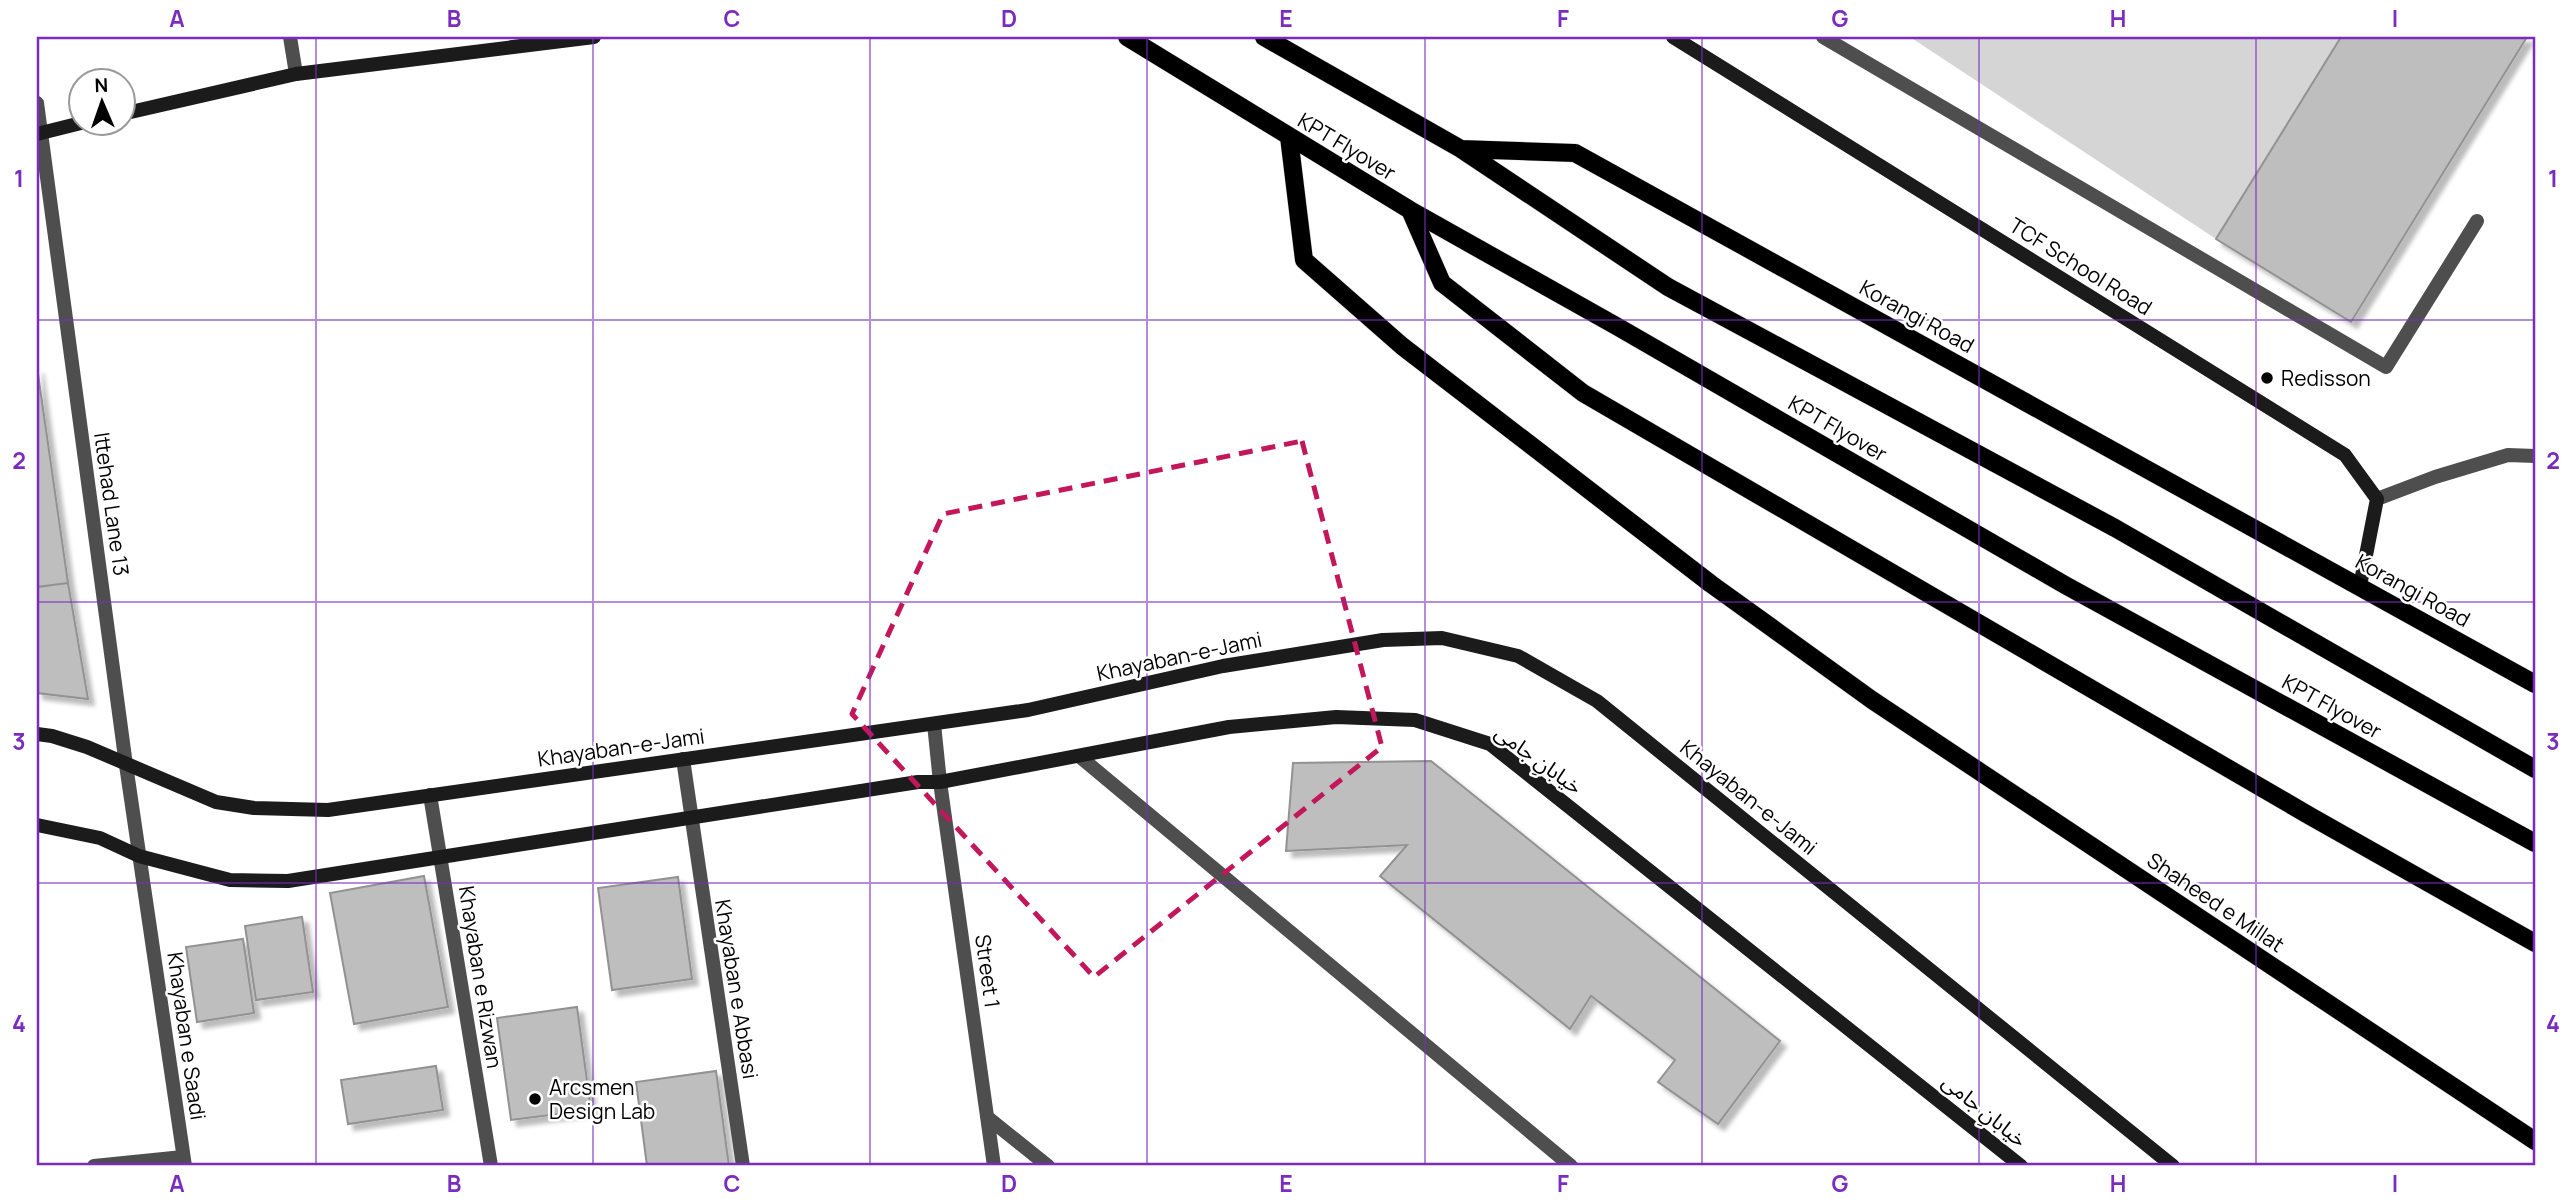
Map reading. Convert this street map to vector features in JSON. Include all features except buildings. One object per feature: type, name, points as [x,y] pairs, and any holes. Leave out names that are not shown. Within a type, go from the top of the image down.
[{"type":"main road","points":[[136,111],[296,74],[594,37]]},
{"type":"main road","name":"KPT Flyover","points":[[1127,37],[1410,210],[2065,585],[2535,843]]},
{"type":"main road","name":"Korangi Road","points":[[1264,37],[1461,149],[1575,153],[2535,684]]},
{"type":"main road","name":"TCF School Road","points":[[1673,37],[2345,455],[2377,499]]},
{"type":"main road","points":[[39,133],[66,127]]},
{"type":"main road","name":"Shaheed e Millat","points":[[1289,137],[1304,260],[1402,346],[1711,584],[1872,700],[2535,1141]]},
{"type":"main road","name":"KPT Flyover","points":[[1461,149],[1668,287],[2115,528],[2535,769]]},
{"type":"main road","points":[[1410,210],[1442,283],[1583,393],[2310,816],[2535,943]]},
{"type":"main road","points":[[2360,586],[2377,499]]},
{"type":"main road","name":"Khayaban-e-Jami","points":[[37,734],[87,747],[216,802],[254,808],[328,810],[1028,710],[1223,666],[1383,640],[1442,638],[1518,656],[1597,701],[2173,1166]]},
{"type":"main road","name":"خیابانِ جامی","points":[[690,818],[918,782],[940,782],[1229,727],[1336,717],[1415,720],[1490,744],[2021,1166]]},
{"type":"main road","points":[[37,825],[100,838],[139,856],[230,880],[288,881],[440,855],[690,818]]},
{"type":"street","points":[[290,37],[296,74]]},
{"type":"street","points":[[1823,37],[2386,367],[2477,221]]},
{"type":"street","name":"Ittehad Lane 13","points":[[37,103],[39,133],[148,911]]},
{"type":"street","points":[[2377,499],[2435,477],[2508,455],[2535,456]]},
{"type":"street","name":"Street 1","points":[[934,724],[993,1166]]},
{"type":"street","points":[[1079,756],[1571,1166]]},
{"type":"street","name":"Khayaban e Abbasi","points":[[683,760],[743,1166]]},
{"type":"street","name":"Khayaban e Rizwan","points":[[430,795],[491,1166]]},
{"type":"street","name":"Khayaban e Saadi","points":[[148,911],[184,1162]]},
{"type":"street","points":[[987,1117],[1048,1166]]},
{"type":"street","points":[[94,1166],[184,1162]]},
{"type":"highlighted area","points":[[1302,441],[1382,747],[1094,977],[852,714],[943,514]]},
{"type":"shaded area","points":[[1910,37],[2341,37],[2216,239]]},
{"type":"place","name":"Redisson","points":[[2267,378]]},
{"type":"place","name":"Arcsmen Design Lab","points":[[535,1099]]}]
